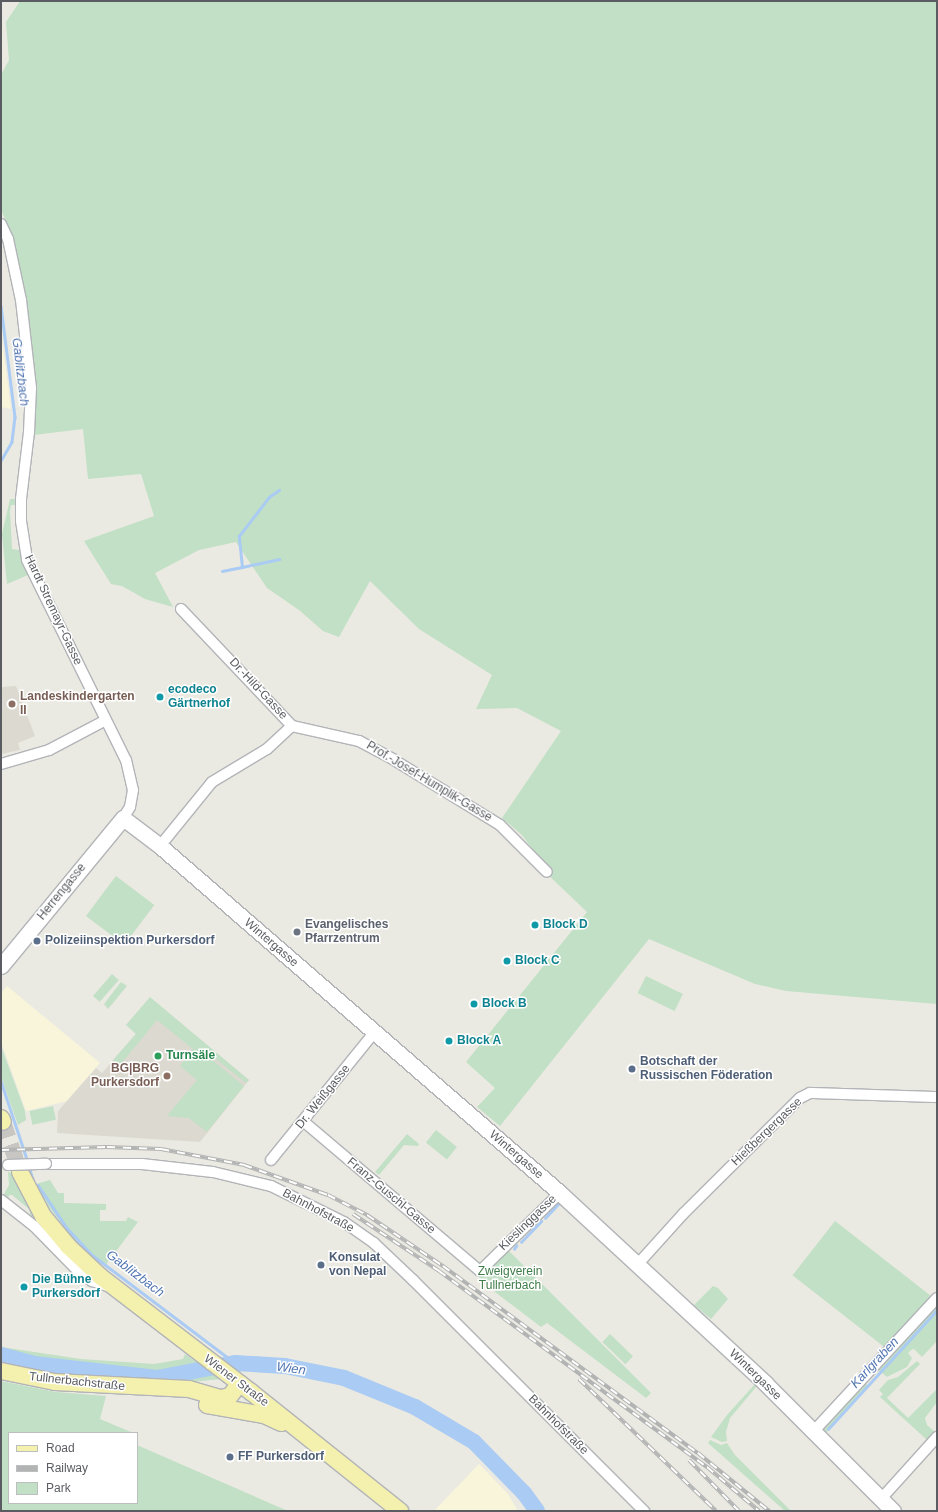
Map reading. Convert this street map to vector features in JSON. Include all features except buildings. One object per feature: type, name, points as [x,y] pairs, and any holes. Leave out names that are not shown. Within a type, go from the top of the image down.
[{"type":"main road","name":"Wiener Straße","points":[[10,1168],[56,1232],[84,1262],[114,1288],[241,1384],[304,1434],[356,1478],[389,1511]]},
{"type":"main road","name":"Tullnerbachstraße","points":[[1,1371],[55,1382],[153,1389],[189,1389],[225,1398],[230,1396],[241,1384]]},
{"type":"main road","points":[[229,1409],[242,1404],[241,1384]]},
{"type":"main road","name":"Tullnerbachstraße","points":[[153,1389],[229,1409],[264,1415],[304,1434]]},
{"type":"main road","name":"Wiener Straße","points":[[356,1478],[380,1494],[400,1511]]},
{"type":"street","name":"Hardt Stremayr-Gasse","points":[[1,224],[8,239],[21,300],[31,388],[29,432],[21,499],[21,521],[27,560],[104,721],[126,760],[132,784],[131,801],[123,818]]},
{"type":"street","name":"Dr.-Hild-Gasse","points":[[160,846],[212,782],[267,749],[292,726],[181,608]]},
{"type":"street","points":[[1,764],[49,750],[104,721]]},
{"type":"street","name":"Prof.-Josef-Humplik-Gasse","points":[[292,726],[360,741],[394,760],[500,825],[547,872]]},
{"type":"street","name":"Wintergasse","points":[[123,818],[160,846],[374,1033],[560,1192],[765,1383],[812,1432],[893,1511]]},
{"type":"street","name":"Herrengasse","points":[[1,966],[123,818]]},
{"type":"street","name":"Dr. Weißgasse","points":[[271,1160],[374,1033]]},
{"type":"street","name":"Hießbergergasse","points":[[638,1264],[683,1214],[800,1098],[810,1093],[937,1097]]},
{"type":"street","name":"Franz-Guschl-Gasse","points":[[303,1121],[480,1271]]},
{"type":"street","name":"Bahnhofstraße","points":[[10,1168],[46,1164],[142,1164],[213,1172],[270,1186],[344,1222],[374,1243],[418,1285],[644,1511]]},
{"type":"street","name":"Kieslinggasse","points":[[480,1271],[560,1192]]},
{"type":"street","name":"Wiener Straße","points":[[1,1200],[34,1226],[79,1272],[92,1281],[114,1288]]},
{"type":"street","points":[[812,1432],[937,1298]]},
{"type":"street","points":[[881,1500],[937,1436]]},
{"type":"shaded area","points":[[1,333],[7,377],[11,409],[1,407]]},
{"type":"shaded area","name":"Landeskindergarten II","points":[[16,686],[35,736],[18,743],[20,750],[1,754],[1,687]]},
{"type":"shaded area","points":[[7,986],[100,1063],[67,1101],[26,1111],[1,1042],[1,993]]},
{"type":"shaded area","name":"BG|BRG Purkersdorf","points":[[160,1006],[249,1080],[200,1142],[57,1133],[58,1111],[96,1068],[102,1073]]},
{"type":"shaded area","points":[[479,1464],[508,1494],[518,1511],[434,1511]]},
{"type":"green space","points":[[20,1],[937,1],[937,1004],[786,991],[755,984],[649,939],[500,1126],[477,1107],[495,1088],[466,1062],[587,912],[544,871],[550,873],[522,835],[502,818],[561,731],[517,708],[476,709],[492,675],[419,629],[370,581],[339,637],[323,631],[299,610],[267,588],[236,542],[199,550],[155,573],[173,607],[145,599],[122,586],[111,584],[84,541],[154,516],[141,474],[88,479],[83,429],[34,435],[34,384],[30,324],[14,242],[1,209],[1,75],[9,60],[6,22]]},
{"type":"green space","points":[[10,499],[17,499],[17,505],[11,505],[10,511],[12,549],[19,550],[28,575],[7,584],[2,534]]},
{"type":"green space","points":[[116,876],[154,905],[124,945],[86,916]]},
{"type":"green space","points":[[112,974],[119,980],[100,1002],[93,996]]},
{"type":"green space","points":[[646,976],[683,994],[675,1011],[638,993]]},
{"type":"green space","points":[[121,982],[127,986],[108,1009],[104,1004]]},
{"type":"green space","points":[[150,997],[249,1080],[246,1083],[207,1052],[205,1054],[244,1086],[207,1132],[189,1118],[167,1116],[197,1080],[180,1066],[193,1049],[157,1020],[120,1065],[113,1060],[136,1034],[126,1025]]},
{"type":"green space","points":[[1,1046],[25,1111],[26,1120],[18,1125],[1,1076]]},
{"type":"green space","points":[[53,1106],[56,1120],[32,1125],[30,1111]]},
{"type":"green space","points":[[436,1130],[457,1147],[447,1159],[426,1142]]},
{"type":"green space","points":[[407,1134],[419,1144],[418,1146],[404,1145],[379,1175],[375,1172]]},
{"type":"green space","points":[[8,1172],[12,1173],[33,1214],[50,1236],[31,1218],[29,1209],[12,1195],[9,1195],[8,1199],[3,1196],[9,1185]]},
{"type":"green space","points":[[50,1180],[58,1193],[64,1193],[64,1203],[106,1204],[106,1210],[100,1210],[100,1221],[126,1221],[128,1217],[138,1222],[105,1266],[72,1237],[49,1207],[36,1184]]},
{"type":"green space","points":[[835,1221],[930,1295],[888,1350],[793,1275]]},
{"type":"green space","name":"Zweigverein Tullnerbach","points":[[508,1250],[651,1393],[646,1398],[547,1323],[541,1327],[478,1279]]},
{"type":"green space","points":[[713,1286],[718,1288],[728,1299],[711,1319],[694,1305]]},
{"type":"green space","points":[[937,1302],[937,1341],[922,1357],[914,1349],[911,1350],[908,1353],[912,1358],[907,1367],[887,1377],[877,1369],[881,1363],[884,1364]]},
{"type":"green space","points":[[610,1334],[633,1356],[625,1364],[602,1342]]},
{"type":"green space","points":[[1,1347],[81,1359],[154,1364],[183,1359],[185,1354],[221,1379],[182,1383],[176,1379],[157,1381],[37,1372],[1,1363]]},
{"type":"green space","points":[[917,1361],[920,1364],[887,1398],[908,1418],[937,1389],[937,1402],[925,1418],[927,1425],[935,1432],[927,1440],[880,1397],[883,1394],[879,1390],[888,1380],[898,1377]]},
{"type":"green space","points":[[1,1381],[56,1392],[106,1396],[100,1419],[131,1432],[8,1432],[8,1504],[138,1504],[138,1445],[288,1511],[1,1511]]},
{"type":"green space","points":[[864,1383],[869,1386],[826,1433],[821,1428],[831,1417],[833,1418]]},
{"type":"green space","points":[[755,1384],[757,1386],[730,1418],[726,1432],[727,1441],[722,1442],[711,1437],[727,1415]]},
{"type":"green space","points":[[710,1440],[721,1445],[727,1443],[735,1455],[791,1511],[785,1511],[708,1443]]},
{"type":"waterway","name":"Gablitzbach","points":[[1,306],[15,417],[12,442],[1,461]]},
{"type":"waterway","points":[[222,571],[242,567],[239,536],[269,497],[279,490]]},
{"type":"waterway","points":[[242,567],[279,559]]},
{"type":"waterway","name":"Gablitzbach","points":[[1,1081],[28,1162]]},
{"type":"waterway","name":"Gablitzbach","points":[[29,1167],[33,1179]]},
{"type":"waterway","name":"Gablitzbach","points":[[38,1185],[67,1228],[91,1254],[235,1363]]},
{"type":"waterway","points":[[545,1218],[558,1204]]},
{"type":"waterway","points":[[521,1242],[541,1221]]},
{"type":"waterway","name":"Karlgraben","points":[[828,1429],[937,1310]]},
{"type":"waterway","name":"Wien","points":[[1,1355],[34,1364],[157,1378],[235,1363],[285,1366],[344,1378],[415,1407],[474,1442],[524,1493],[537,1511]]},
{"type":"tunnel","points":[[3,1122],[20,1172]]},
{"type":"railway","points":[[1,1150],[107,1147],[161,1149],[244,1165],[328,1195],[367,1215],[443,1266],[698,1453],[769,1511]]},
{"type":"railway","points":[[353,1214],[439,1271],[707,1467],[759,1511]]},
{"type":"railway","points":[[579,1379],[716,1511]]},
{"type":"railway","points":[[689,1460],[739,1511]]},
{"type":"place","name":"ecodeco Gärtnerhof","points":[[160,697]]},
{"type":"place","name":"Landeskindergarten II","points":[[12,704]]},
{"type":"place","name":"Block D","points":[[535,925]]},
{"type":"place","name":"Evangelisches Pfarrzentrum","points":[[297,932]]},
{"type":"place","name":"Polizeiinspektion Purkersdorf","points":[[37,941]]},
{"type":"place","name":"Block C","points":[[507,961]]},
{"type":"place","name":"Block B","points":[[474,1004]]},
{"type":"place","name":"Block A","points":[[449,1041]]},
{"type":"place","name":"Turnsäle","points":[[158,1056]]},
{"type":"place","name":"Botschaft der Russischen Föderation","points":[[632,1069]]},
{"type":"place","name":"BG|BRG Purkersdorf","points":[[167,1076]]},
{"type":"place","name":"Konsulat von Nepal","points":[[321,1265]]},
{"type":"place","name":"Die Bühne Purkersdorf","points":[[24,1287]]},
{"type":"place","name":"FF Purkersdorf","points":[[230,1457]]}]
